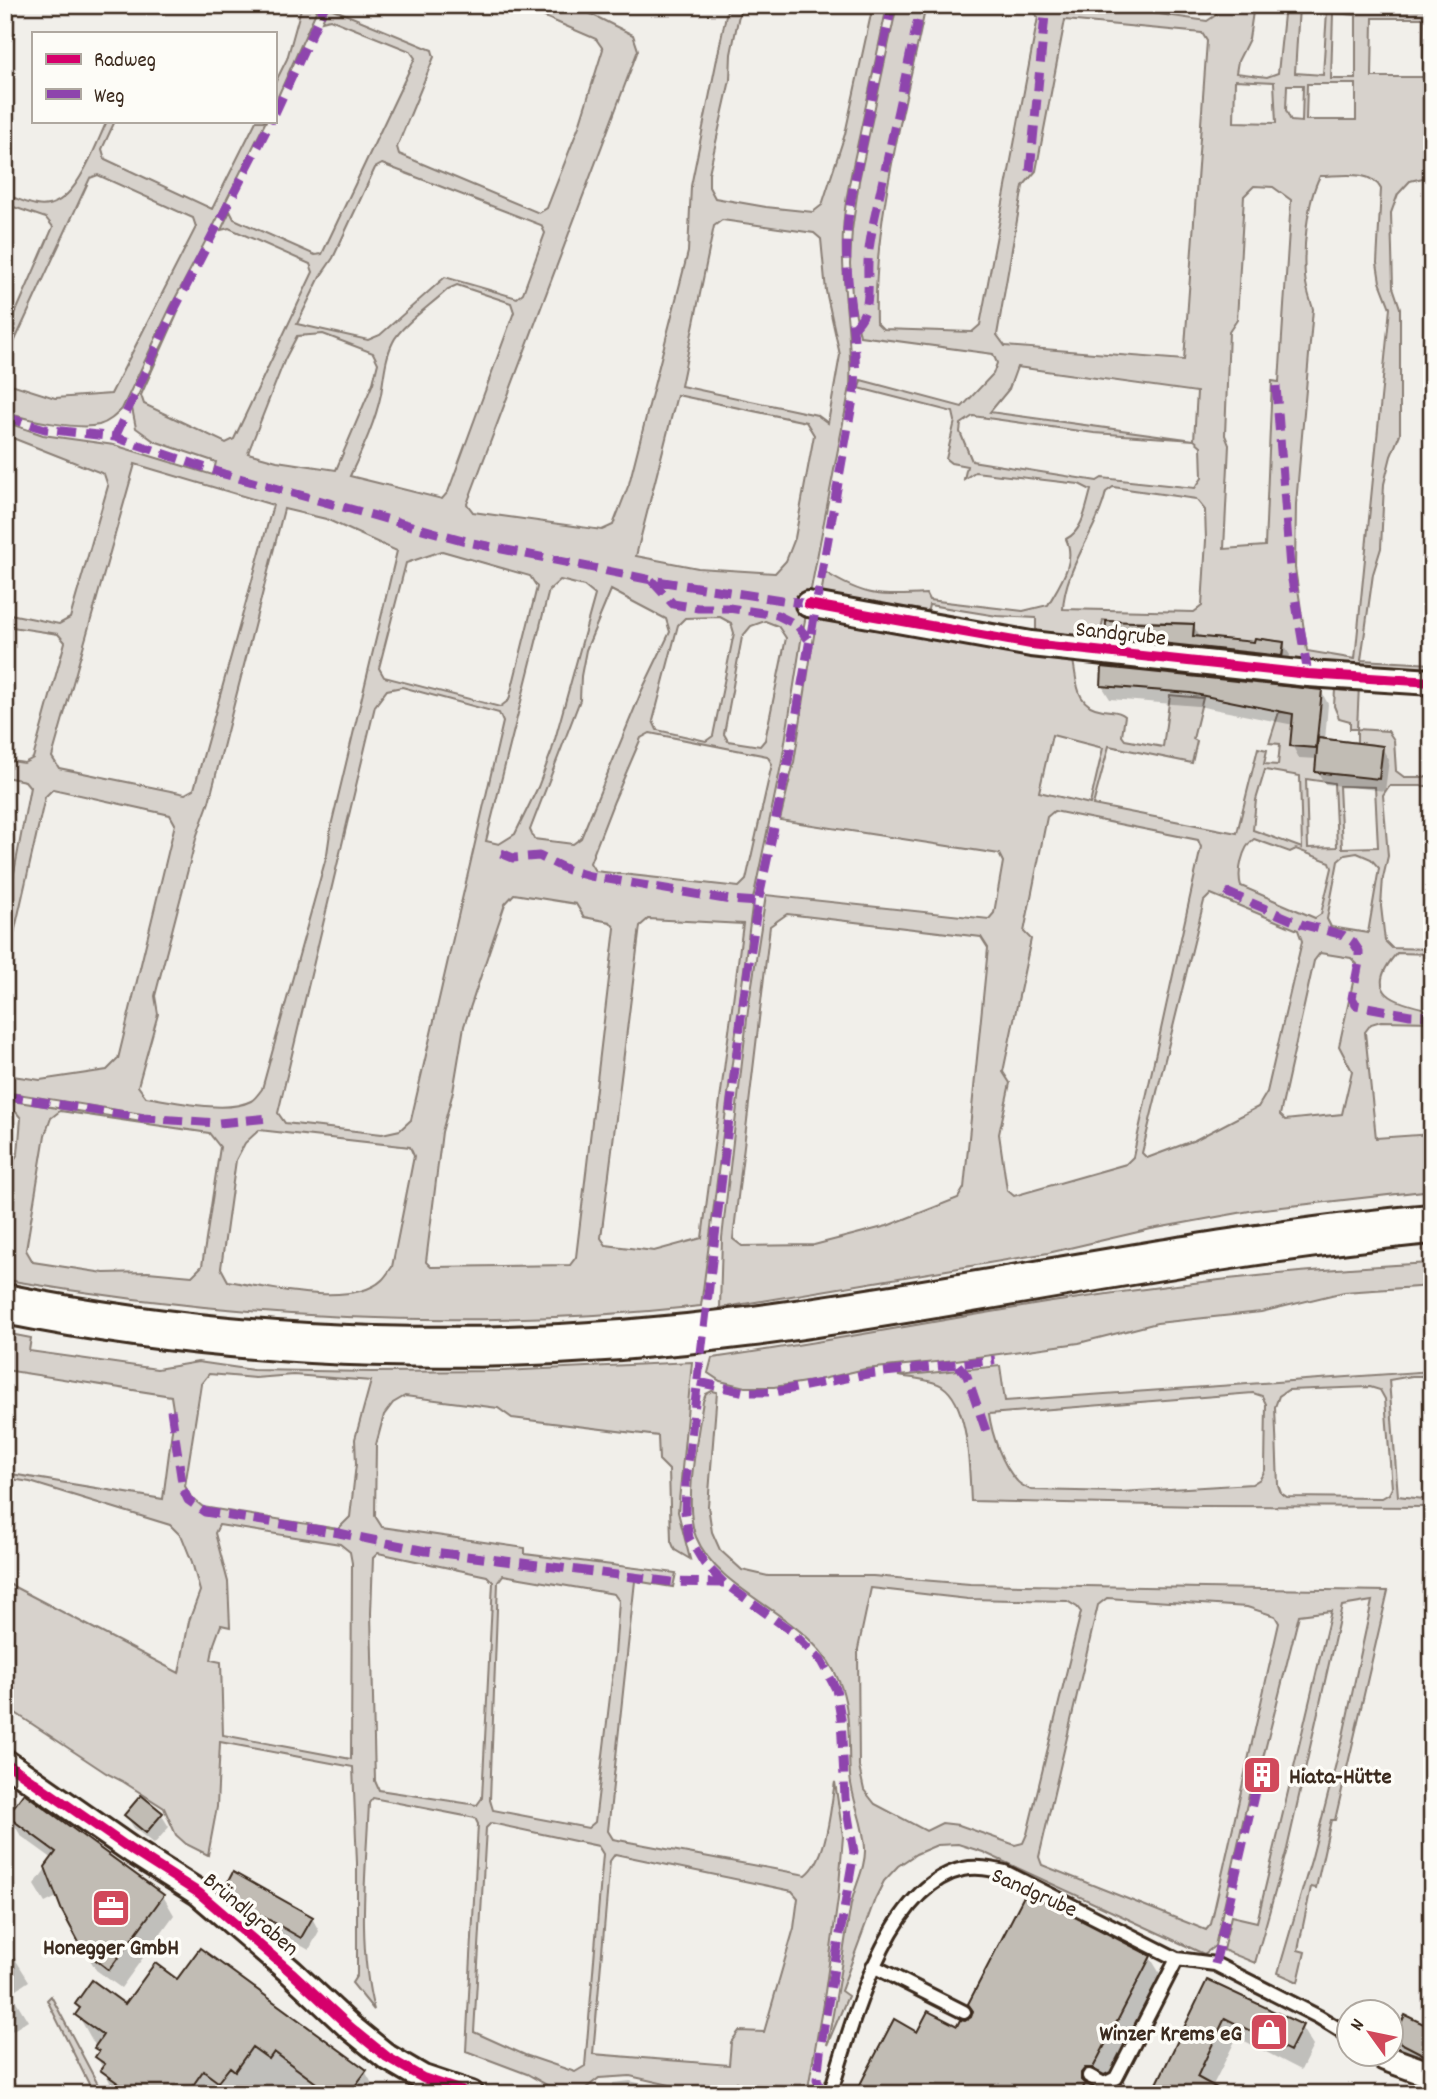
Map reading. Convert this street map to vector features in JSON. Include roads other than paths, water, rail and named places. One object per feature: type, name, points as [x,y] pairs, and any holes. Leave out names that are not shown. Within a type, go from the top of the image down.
[{"type":"main road","points":[[5,1304],[179,1331],[336,1344],[498,1345],[653,1336],[745,1327],[1264,1243],[1432,1224]]},
{"type":"street","name":"Sandgrube","points":[[808,604],[1031,644],[1308,674],[1432,682]]},
{"type":"street","name":"Bründlgraben","points":[[5,1762],[199,1894],[387,2057],[424,2078],[471,2094]]},
{"type":"street","points":[[1406,2065],[1432,2075]]},
{"type":"lane","name":"Sandgrube","points":[[830,2094],[873,1966],[897,1923],[913,1901],[936,1882],[960,1870],[981,1867],[1006,1872],[1177,1959],[1215,1964],[1336,2028]]},
{"type":"lane","points":[[1089,2076],[1104,2084],[1116,2078],[1177,1959]]},
{"type":"lane","points":[[873,1966],[964,2012]]},
{"type":"place","name":"Hiata-Hütte","points":[[1262,1775]]},
{"type":"place","name":"Honegger GmbH","points":[[111,1908]]},
{"type":"place","name":"Winzer Krems eG","points":[[1269,2032]]}]
